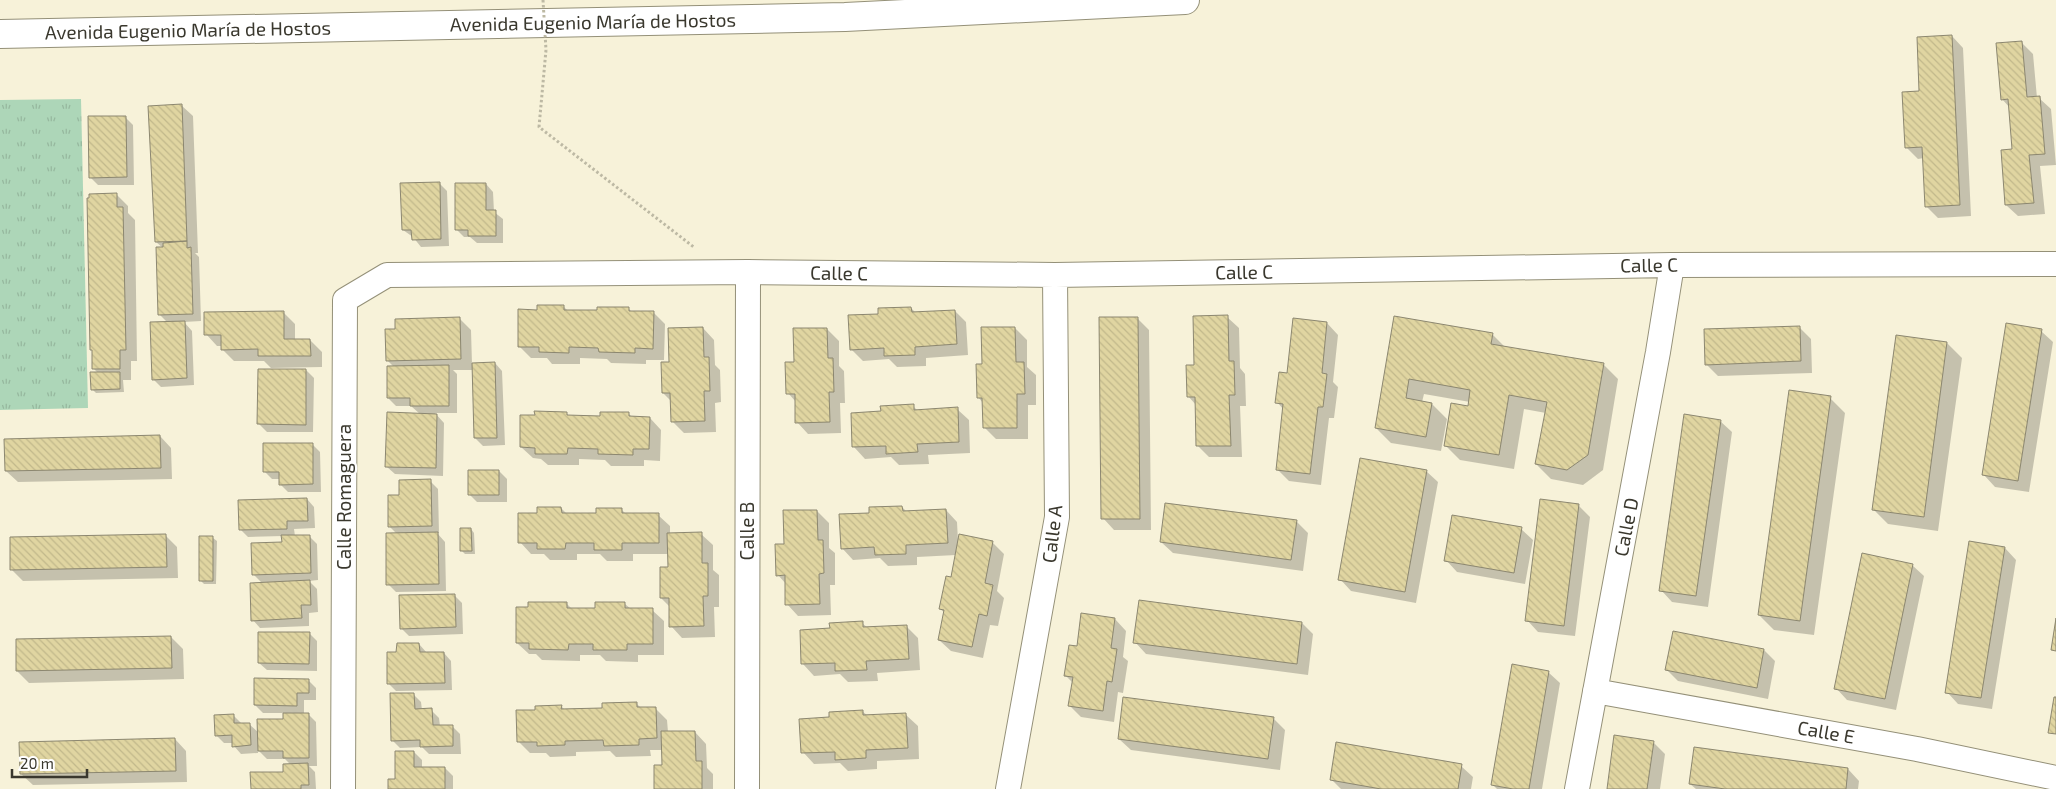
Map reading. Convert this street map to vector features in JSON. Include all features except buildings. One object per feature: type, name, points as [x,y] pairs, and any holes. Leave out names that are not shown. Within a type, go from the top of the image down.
[{"type":"highway","name":"Avenida Eugenio María de Hostos","points":[[0,34],[846,17],[1185,0]]},
{"type":"street","name":"Calle C","points":[[432,274],[748,272],[1055,275],[1672,265],[2056,264]]},
{"type":"street","name":"Calle D","points":[[1577,789],[1658,352],[1672,265]]},
{"type":"street","name":"Calle B","points":[[747,789],[748,272]]},
{"type":"street","name":"Calle Romaguera","points":[[343,789],[345,300],[387,275],[432,274]]},
{"type":"street","name":"Calle A","points":[[1008,789],[1057,517],[1055,275]]},
{"type":"street","name":"Calle E","points":[[1595,691],[1917,749],[2056,778]]},
{"type":"path","points":[[543,0],[546,50],[539,127],[696,248]]},
{"type":"green space","points":[[81,99],[88,408],[0,410],[0,100]]}]
